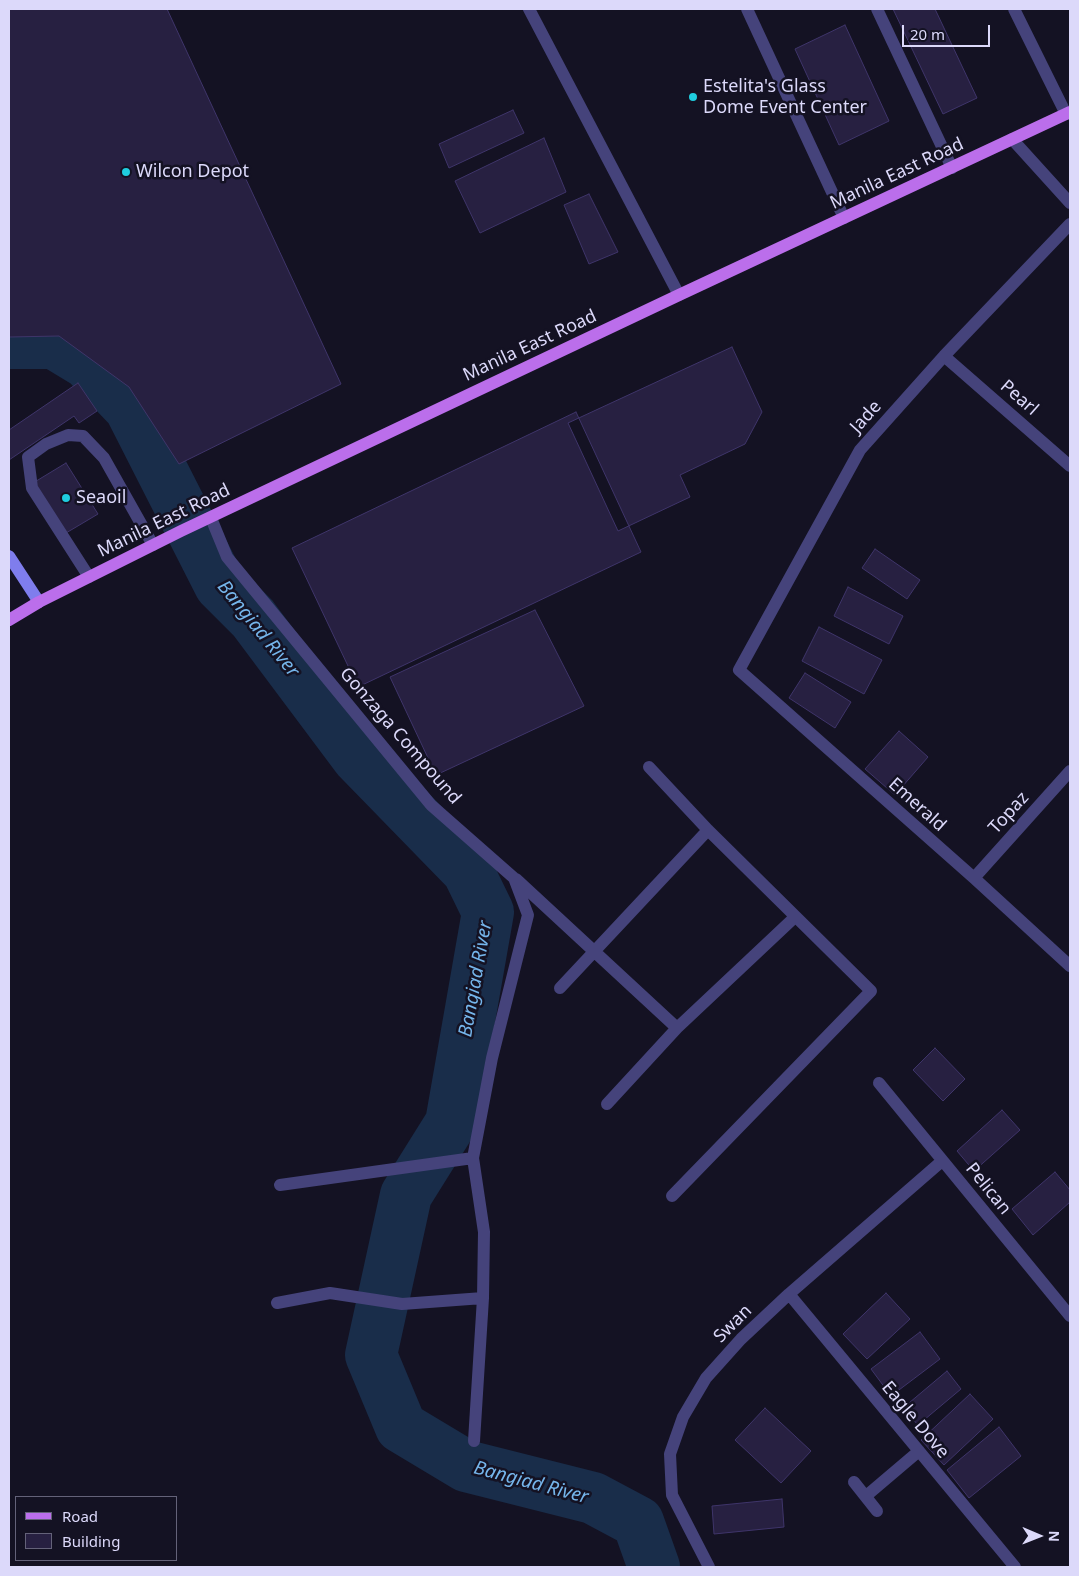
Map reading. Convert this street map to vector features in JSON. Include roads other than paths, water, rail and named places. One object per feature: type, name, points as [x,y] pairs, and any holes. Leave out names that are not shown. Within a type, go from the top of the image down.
[{"type":"main road","name":"Manila East Road","points":[[9,620],[39,602],[207,519],[1068,113]]},
{"type":"main road","points":[[9,556],[39,602]]},
{"type":"street","points":[[530,9],[679,295]]},
{"type":"street","points":[[747,9],[844,218]]},
{"type":"street","points":[[877,9],[952,168]]},
{"type":"street","points":[[1014,9],[1068,113]]},
{"type":"street","points":[[1012,139],[1070,203]]},
{"type":"street","name":"Jade","points":[[739,670],[860,450],[944,356],[1070,224]]},
{"type":"street","name":"Pearl","points":[[944,356],[1070,466]]},
{"type":"street","points":[[89,577],[32,488],[28,457],[46,444],[68,435],[83,436],[104,458],[153,545]]},
{"type":"street","name":"Gonzaga Compound","points":[[207,519],[227,557],[431,804],[514,878],[528,915],[492,1058],[473,1158],[484,1232],[483,1298],[474,1441]]},
{"type":"street","name":"Emerald","points":[[739,670],[974,878],[1070,966]]},
{"type":"street","points":[[649,767],[708,830],[871,991],[672,1196]]},
{"type":"street","name":"Topaz","points":[[974,878],[1070,771]]},
{"type":"street","points":[[560,988],[708,830]]},
{"type":"street","points":[[514,878],[677,1028]]},
{"type":"street","points":[[607,1104],[677,1028],[795,917]]},
{"type":"street","name":"Pelican","points":[[879,1083],[1070,1316]]},
{"type":"street","points":[[280,1185],[473,1158]]},
{"type":"street","name":"Swan","points":[[709,1567],[672,1495],[670,1454],[683,1417],[706,1378],[741,1339],[789,1294],[942,1161]]},
{"type":"street","points":[[277,1303],[330,1294],[402,1304],[483,1298]]},
{"type":"street","name":"Eagle Dove","points":[[789,1294],[1015,1567]]},
{"type":"street","points":[[866,1496],[918,1451]]},
{"type":"street","points":[[854,1482],[877,1511]]},
{"type":"waterway","name":"Bangiad River","points":[[9,343],[54,343],[87,363],[130,408],[220,585],[253,618],[357,757],[468,871],[488,912],[451,1123],[406,1195],[371,1355],[401,1427],[466,1466],[593,1498],[638,1522],[654,1567]]},
{"type":"place","name":"Estelita's Glass Dome Event Center","points":[[693,97]]},
{"type":"place","name":"Wilcon Depot","points":[[126,172]]},
{"type":"place","name":"Seaoil","points":[[66,498]]}]
